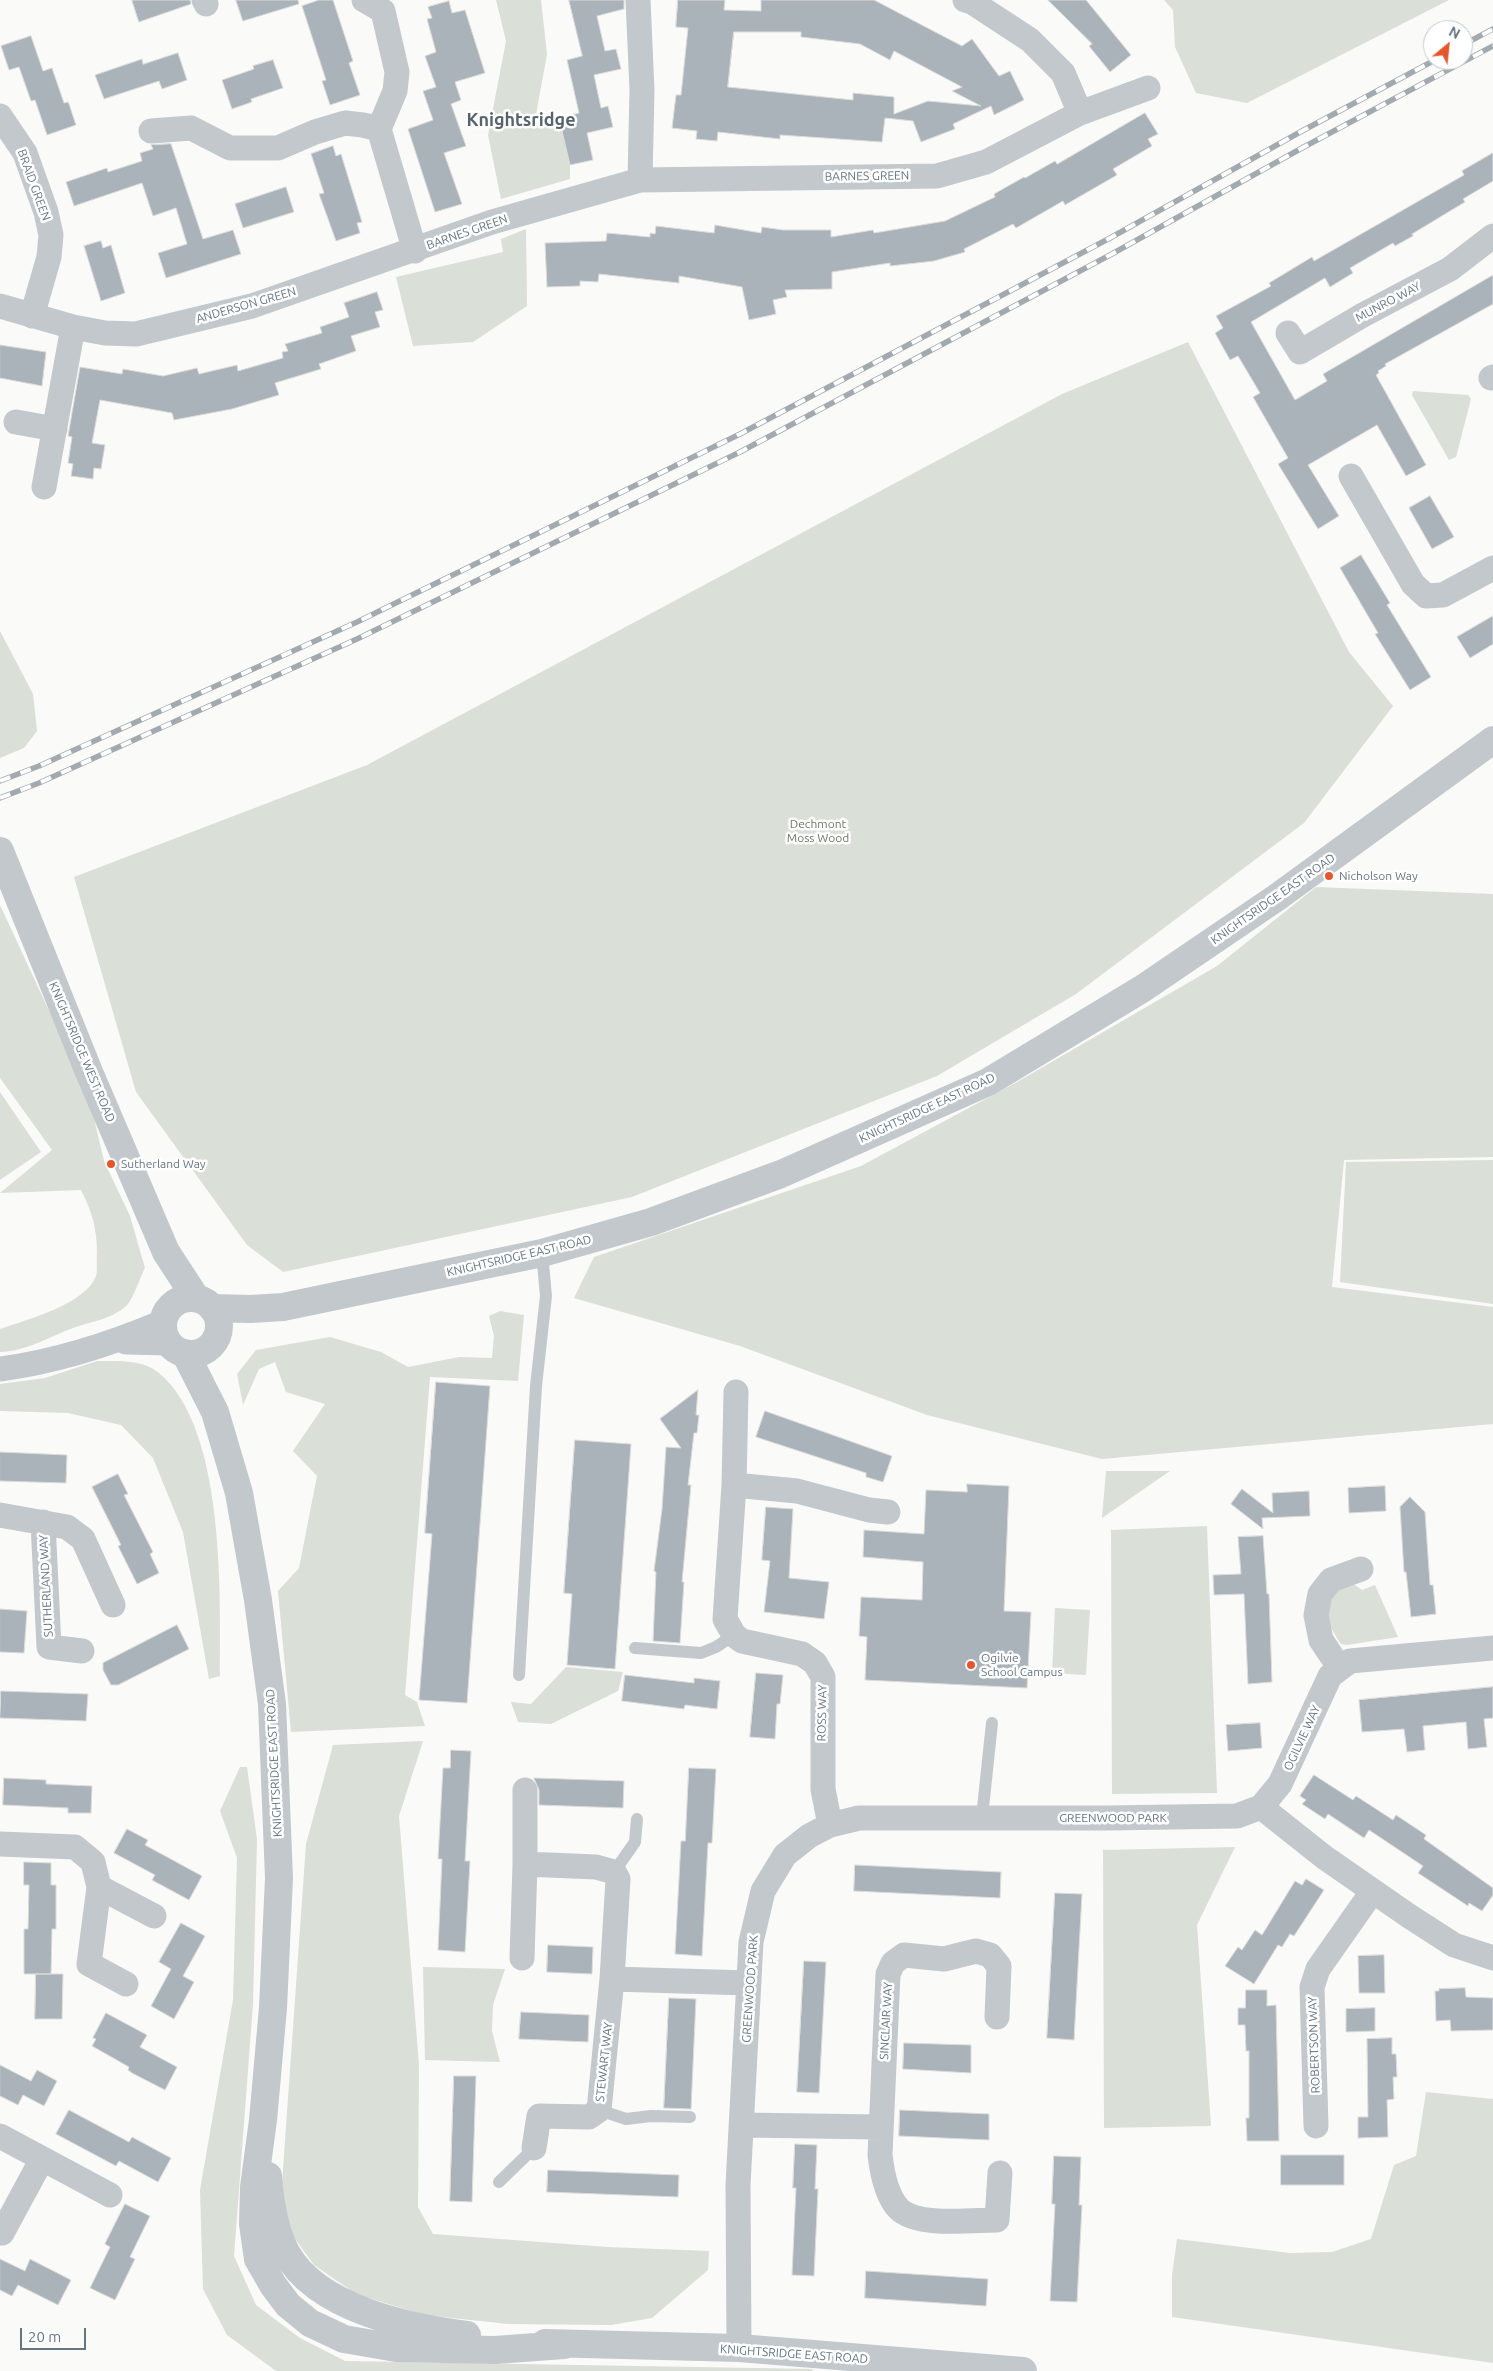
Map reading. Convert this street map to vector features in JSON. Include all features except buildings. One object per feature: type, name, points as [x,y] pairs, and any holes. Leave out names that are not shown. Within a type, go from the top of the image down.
[{"type":"street","points":[[638,0],[642,90],[640,180]]},
{"type":"street","points":[[965,0],[972,2],[1030,40],[1063,73],[1080,113]]},
{"type":"street","points":[[151,130],[191,128],[230,148],[278,148],[315,132],[346,124],[364,125],[379,129],[395,91],[397,72],[378,4]]},
{"type":"street","name":"BARNES GREEN","points":[[379,129],[415,251],[492,222],[640,180],[937,176],[986,162],[1080,113],[1148,88]]},
{"type":"street","name":"BRAID GREEN","points":[[0,116],[25,153],[46,212],[51,235],[49,257],[32,316]]},
{"type":"street","name":"MUNRO WAY","points":[[1288,333],[1300,352],[1363,315],[1450,269],[1493,236]]},
{"type":"street","name":"ANDERSON GREEN","points":[[0,306],[73,327],[106,333],[136,334],[252,306],[415,251]]},
{"type":"street","points":[[44,487],[73,327]]},
{"type":"street","points":[[16,422],[54,429]]},
{"type":"street","points":[[1351,476],[1412,584],[1426,596],[1443,595],[1493,568]]},
{"type":"street","name":"KNIGHTSRIDGE EAST ROAD","points":[[1024,2371],[927,2367],[739,2348],[564,2345],[495,2350],[396,2348],[344,2339],[310,2323],[288,2306],[272,2286],[258,2259],[253,2224],[254,2196],[273,2008],[279,1878],[272,1704],[258,1600],[239,1493],[190,1326],[251,1309],[283,1307],[542,1253],[652,1222],[782,1174],[988,1082],[1142,989],[1276,898],[1493,740]]},
{"type":"street","name":"KNIGHTSRIDGE WEST ROAD","points":[[2,856],[89,1072],[166,1252],[190,1326]]},
{"type":"street","points":[[0,1369],[22,1366],[112,1342],[190,1326]]},
{"type":"street","points":[[734,1635],[725,1619],[734,1485],[736,1392]]},
{"type":"street","points":[[734,1485],[797,1491],[869,1510],[888,1512]]},
{"type":"street","name":"SUTHERLAND WAY","points":[[0,1515],[67,1527],[83,1539],[113,1606]]},
{"type":"street","name":"SUTHERLAND WAY","points":[[43,1522],[49,1647],[82,1651]]},
{"type":"street","points":[[1362,1568],[1331,1580],[1320,1594],[1316,1615],[1321,1640],[1340,1668],[1350,1661],[1493,1648]]},
{"type":"street","name":"ROSS WAY","points":[[734,1635],[742,1642],[802,1654],[814,1663],[823,1677],[822,1789],[830,1825]]},
{"type":"street","name":"OGILVIE WAY","points":[[1261,1807],[1280,1784],[1330,1676],[1340,1668]]},
{"type":"street","points":[[522,1958],[525,1790]]},
{"type":"street","points":[[1261,1807],[1372,1892],[1454,1945],[1493,1958]]},
{"type":"street","name":"GREENWOOD PARK","points":[[739,2348],[738,2185],[751,1942],[763,1890],[785,1855],[808,1836],[830,1825],[859,1818],[1237,1816],[1261,1807]]},
{"type":"street","points":[[0,1844],[75,1848],[93,1862],[99,1887],[89,1964],[126,1984]]},
{"type":"street","points":[[525,1864],[596,1867],[614,1872]]},
{"type":"street","name":"STEWART WAY","points":[[534,2148],[539,2116],[589,2117],[599,2110],[612,1979],[618,1879],[614,1872]]},
{"type":"street","points":[[99,1887],[154,1916]]},
{"type":"street","name":"ROBERTSON WAY","points":[[1316,2126],[1312,1987],[1318,1969],[1372,1892]]},
{"type":"street","name":"SINCLAIR WAY","points":[[997,2017],[999,1966],[990,1955],[976,1951],[944,1958],[904,1955],[893,1963],[888,1974],[880,2156],[884,2181],[899,2209],[920,2220],[997,2220],[1000,2173]]},
{"type":"street","points":[[612,1979],[749,1983]]},
{"type":"street","name":"KNIGHTSRIDGE EAST ROAD","points":[[263,2120],[270,2202],[287,2254],[307,2278],[350,2305],[396,2323],[446,2332],[564,2345]]},
{"type":"street","points":[[742,2125],[880,2127]]},
{"type":"street","points":[[0,2136],[110,2195]]},
{"type":"street","points":[[2,2233],[42,2159]]},
{"type":"lane","points":[[519,1675],[536,1386],[546,1296],[542,1253]]},
{"type":"lane","points":[[635,1648],[701,1653],[716,1647],[734,1635]]},
{"type":"lane","points":[[982,1817],[992,1723]]},
{"type":"lane","points":[[614,1872],[635,1842],[637,1819]]},
{"type":"lane","points":[[599,2110],[626,2119],[651,2116],[690,2117]]},
{"type":"lane","points":[[499,2182],[534,2148]]},
{"type":"green space","points":[[496,0],[541,0],[547,54],[534,126],[559,118],[570,165],[570,179],[501,199],[488,135],[506,41]]},
{"type":"green space","points":[[1164,0],[1449,0],[1247,103],[1196,93],[1175,47],[1173,10]]},
{"type":"green space","points":[[526,229],[527,306],[473,342],[413,346],[396,277],[503,252],[501,239]]},
{"type":"green space","name":"Dechmont Moss Wood","points":[[1188,342],[1349,652],[1393,706],[1304,823],[1076,994],[937,1076],[632,1197],[283,1272],[247,1245],[136,1092],[74,877],[367,765],[1062,394]]},
{"type":"green space","points":[[1413,391],[1468,395],[1471,399],[1456,457],[1449,460],[1412,395]]},
{"type":"green space","points":[[0,631],[33,694],[37,731],[24,748],[0,758]]},
{"type":"green space","points":[[1316,887],[1493,894],[1493,1157],[1344,1160],[1332,1287],[1493,1307],[1493,1424],[1102,1459],[927,1415],[740,1346],[574,1298],[594,1257],[861,1166],[1017,1082],[1217,966]]},
{"type":"green space","points":[[0,905],[89,1097],[104,1161],[130,1216],[145,1268],[129,1303],[114,1314],[20,1349],[0,1352],[0,1329],[54,1310],[80,1295],[90,1286],[97,1274],[97,1253],[93,1220],[81,1190],[0,1193],[52,1150],[0,1078]]},
{"type":"green space","points":[[0,1092],[41,1152],[0,1180]]},
{"type":"green space","points":[[1493,1160],[1493,1304],[1340,1282],[1346,1162]]},
{"type":"green space","points":[[500,1311],[524,1315],[518,1381],[430,1377],[405,1695],[417,1702],[425,1726],[291,1732],[278,1591],[299,1568],[317,1476],[293,1451],[325,1404],[286,1392],[275,1362],[259,1369],[243,1405],[237,1374],[256,1350],[330,1337],[381,1352],[408,1367],[459,1357],[492,1358],[494,1336],[489,1316]]},
{"type":"green space","points":[[97,1361],[138,1363],[153,1368],[181,1399],[197,1433],[208,1472],[215,1515],[220,1603],[220,1676],[209,1679],[183,1532],[153,1458],[121,1425],[68,1413],[0,1411],[0,1384],[45,1378]]},
{"type":"green space","points":[[1106,1471],[1170,1471],[1102,1518]]},
{"type":"green space","points":[[1207,1526],[1217,1793],[1112,1794],[1111,1530]]},
{"type":"green space","points":[[1352,1583],[1362,1590],[1375,1585],[1398,1637],[1347,1645],[1341,1644],[1328,1619],[1329,1606],[1334,1591]]},
{"type":"green space","points":[[1055,1608],[1090,1610],[1086,1675],[1052,1673]]},
{"type":"green space","points":[[566,1667],[623,1672],[618,1691],[551,1724],[518,1722],[511,1702],[531,1704]]},
{"type":"green space","points":[[423,1741],[399,1816],[419,2065],[418,2207],[433,2234],[607,2247],[709,2251],[708,2270],[652,2318],[611,2325],[508,2324],[424,2315],[356,2294],[314,2265],[288,2229],[282,2183],[306,1844],[333,1745]]},
{"type":"green space","points":[[240,1767],[247,1767],[257,1839],[253,2004],[234,2256],[256,2305],[300,2338],[345,2361],[813,2369],[812,2371],[276,2371],[227,2335],[203,2289],[200,2190],[233,2000],[237,1858],[220,1811]]},
{"type":"green space","points":[[1235,1847],[1197,1925],[1211,2126],[1104,2128],[1103,1850]]},
{"type":"green space","points":[[423,1967],[505,1969],[493,2005],[492,2031],[500,2062],[425,2060]]},
{"type":"green space","points":[[1426,2092],[1493,2099],[1493,2363],[1172,2317],[1172,2275],[1177,2239],[1290,2253],[1332,2252],[1371,2239],[1394,2165],[1416,2156]]},
{"type":"railway","points":[[1473,40],[1493,29]]},
{"type":"railway","points":[[0,798],[39,783],[357,639],[740,452],[1110,255],[1302,148],[1493,46]]},
{"type":"railway","points":[[0,781],[39,766],[357,622],[740,434],[1110,238],[1302,131],[1423,66]]},
{"type":"place","name":"Nicholson Way","points":[[1329,876]]},
{"type":"place","name":"Sutherland Way","points":[[111,1164]]},
{"type":"place","name":"Ogilvie School Campus","points":[[971,1665]]},
{"type":"district","name":"Knightsridge","points":[[521,120]]}]
